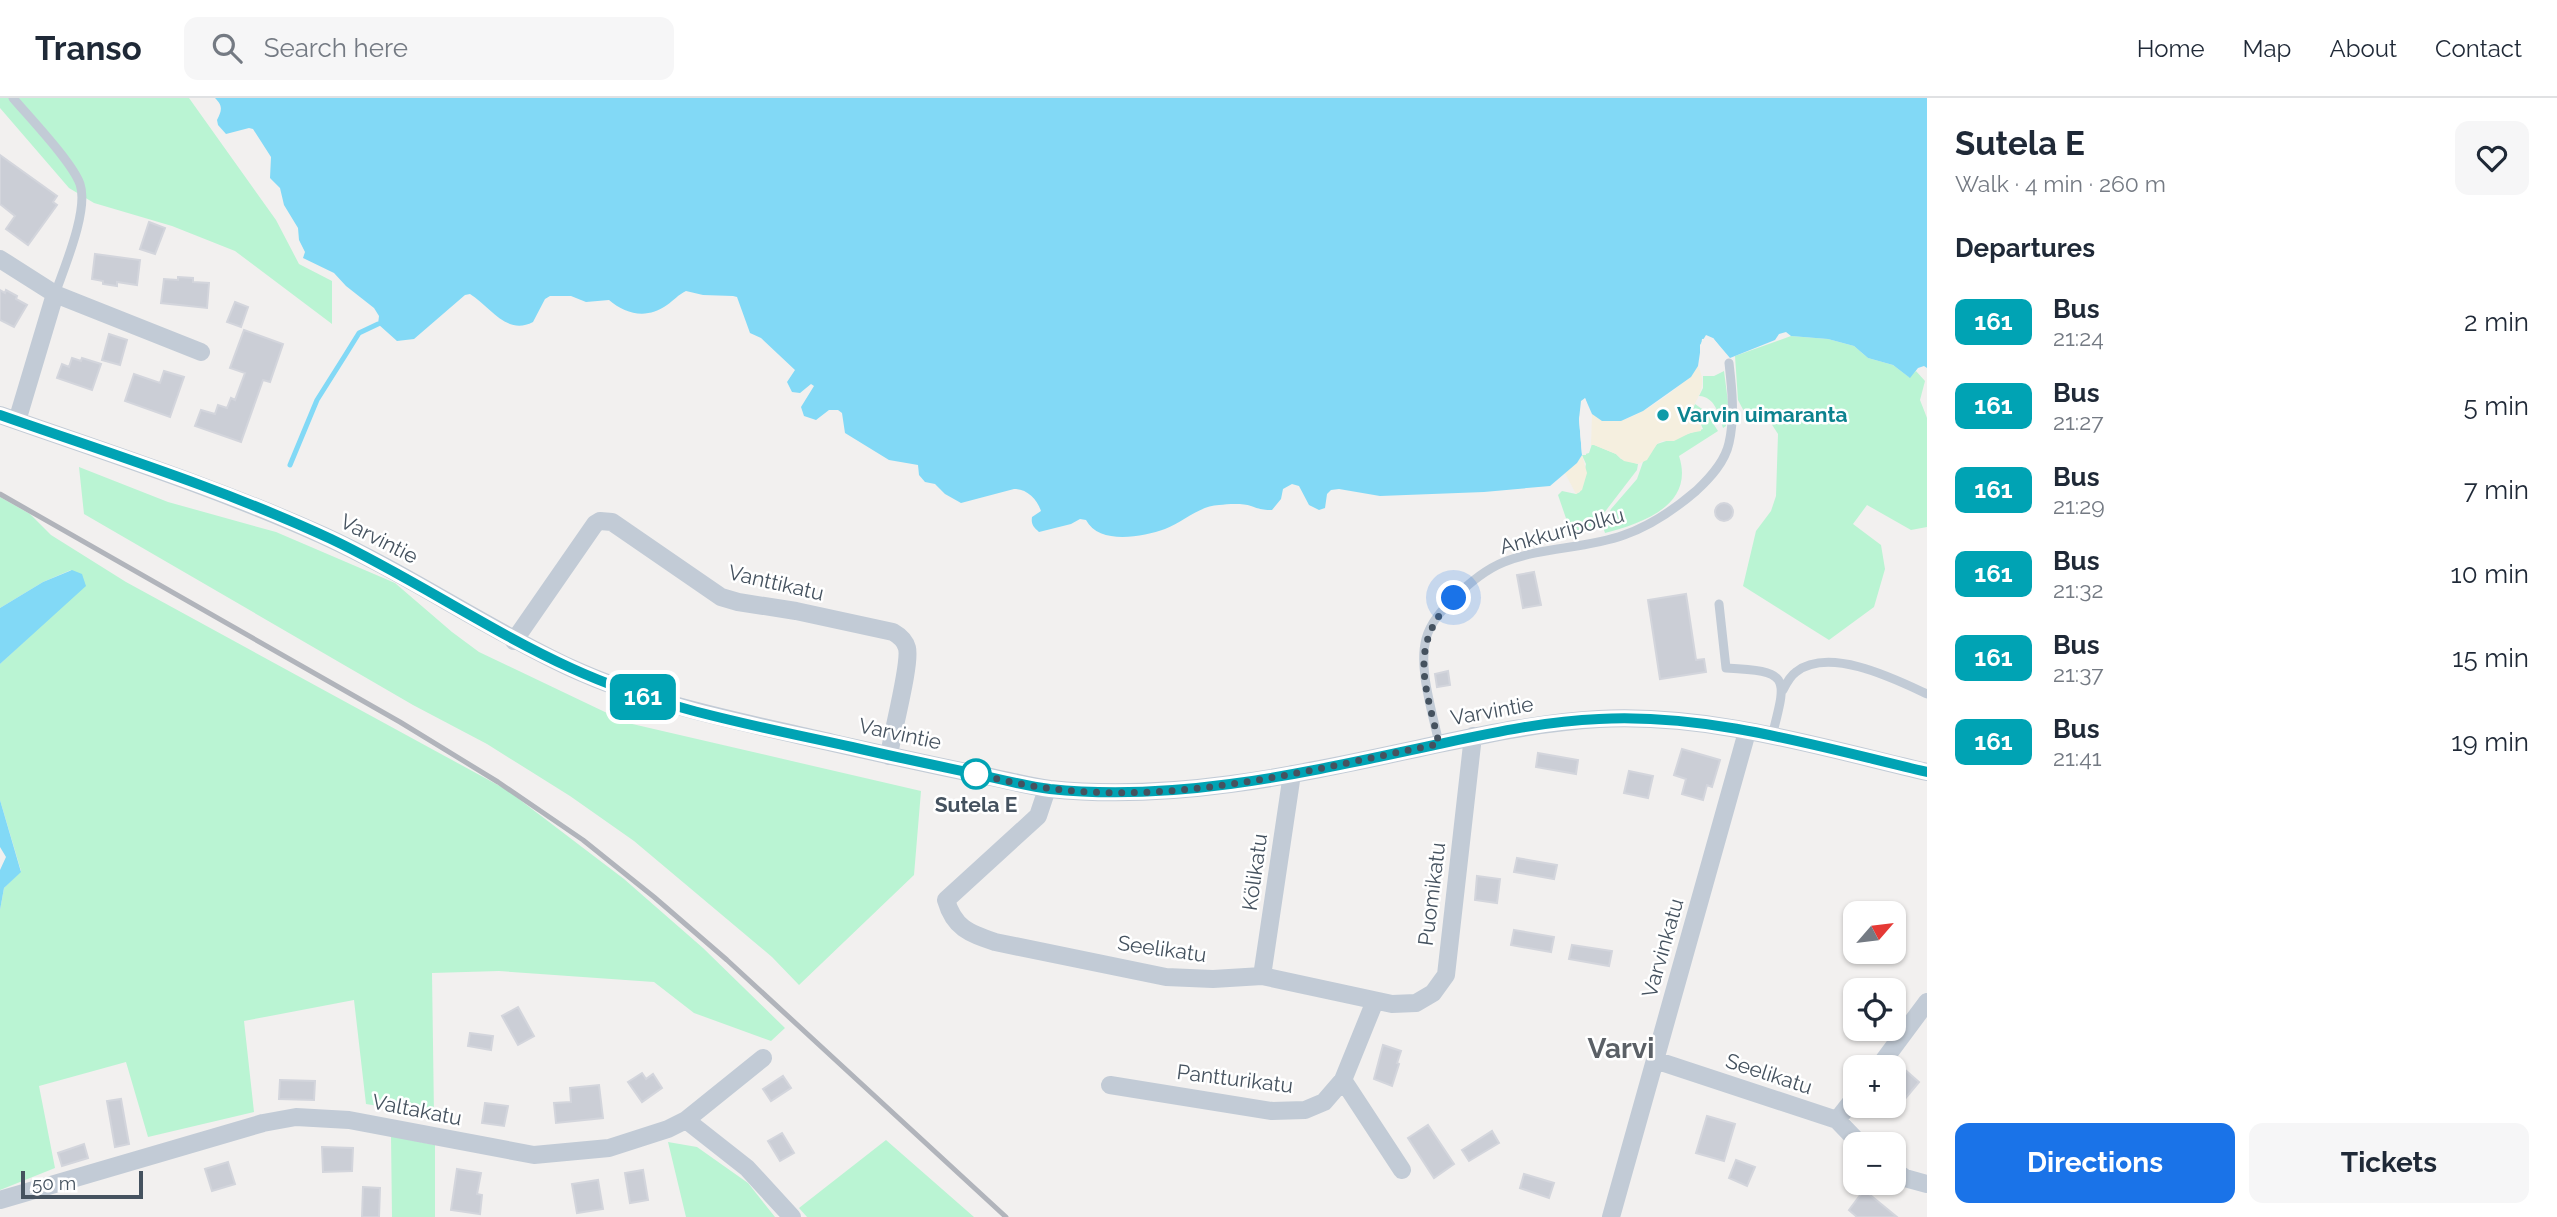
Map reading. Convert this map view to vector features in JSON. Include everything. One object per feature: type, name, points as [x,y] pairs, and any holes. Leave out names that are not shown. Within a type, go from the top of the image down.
[{"type":"street","points":[[0,259],[55,294],[201,352]]},
{"type":"street","points":[[8,418],[55,294]]},
{"type":"street","name":"Varvintie","points":[[8,418],[293,522],[383,565],[514,640],[607,683],[661,703],[889,756],[1047,789],[1158,792],[1292,774],[1473,736],[1596,719],[1628,718],[1668,720],[1772,736],[1927,772]]},
{"type":"street","name":"Vanttikatu","points":[[514,640],[595,524],[600,521],[612,522],[721,597],[899,635],[905,641],[908,658],[889,756]]},
{"type":"street","name":"Varvinkatu","points":[[1611,1217],[1747,732]]},
{"type":"street","name":"Puomikatu","points":[[1375,1001],[1392,1004],[1416,1003],[1433,993],[1446,975],[1473,736]]},
{"type":"street","name":"Kölikatu","points":[[1262,976],[1292,774]]},
{"type":"street","name":"Seelikatu","points":[[1047,789],[1038,816],[946,900],[951,916],[969,933],[995,942],[1166,976],[1213,979],[1262,976],[1375,1001]]},
{"type":"street","name":"Pantturikatu","points":[[1110,1085],[1272,1111],[1306,1110],[1324,1101],[1343,1080],[1375,1001]]},
{"type":"street","points":[[1888,1055],[1927,1002]]},
{"type":"street","name":"Valtakatu","points":[[0,1200],[263,1123],[296,1117],[349,1120],[534,1156],[609,1148],[668,1129],[686,1120],[763,1058]]},
{"type":"street","name":"Seelikatu","points":[[1656,1060],[1838,1120],[1849,1132]]},
{"type":"street","points":[[1343,1080],[1402,1170]]},
{"type":"street","points":[[1838,1120],[1843,1113]]},
{"type":"street","points":[[686,1120],[747,1168],[792,1217]]},
{"type":"street","points":[[1906,1178],[1927,1184]]},
{"type":"lane","points":[[13,98],[73,171],[81,190],[78,220],[55,294]]},
{"type":"lane","name":"Ankkuripolku","points":[[1439,744],[1424,666],[1426,637],[1441,611],[1466,586],[1502,563],[1532,554],[1591,545],[1625,535],[1642,528],[1688,498],[1714,472],[1729,443],[1732,417],[1729,363]]},
{"type":"lane","points":[[1719,604],[1726,668],[1762,669],[1780,682],[1783,690]]},
{"type":"lane","points":[[1772,736],[1783,690],[1795,672],[1812,665],[1852,665],[1881,673],[1927,694]]},
{"type":"green space","points":[[0,98],[189,98],[276,220],[299,264],[332,281],[332,324],[235,251],[172,226],[94,203],[69,188],[0,108]]},
{"type":"green space","points":[[1791,336],[1828,339],[1854,346],[1868,358],[1893,365],[1909,377],[1916,371],[1925,381],[1920,400],[1927,418],[1927,527],[1911,530],[1867,505],[1853,524],[1881,545],[1885,569],[1874,607],[1829,640],[1743,586],[1756,531],[1771,511],[1776,496],[1778,434],[1767,417],[1747,417],[1738,400],[1735,356]]},
{"type":"green space","points":[[1724,371],[1728,402],[1726,426],[1723,428],[1713,403],[1699,396],[1703,388],[1703,376],[1714,376]]},
{"type":"green space","points":[[1695,404],[1705,411],[1718,431],[1679,456],[1682,473],[1680,487],[1673,499],[1662,509],[1635,524],[1605,533],[1603,527],[1611,509],[1637,479],[1643,462],[1657,444],[1703,429],[1698,418],[1691,414]]},
{"type":"green space","points":[[1592,444],[1616,454],[1621,459],[1638,464],[1637,470],[1594,526],[1588,530],[1572,530],[1558,495],[1562,491],[1576,494],[1580,492],[1586,464],[1582,455],[1589,453]]},
{"type":"green space","points":[[79,467],[168,502],[276,532],[395,583],[479,652],[628,723],[921,791],[914,875],[799,985],[772,957],[634,841],[570,796],[487,744],[413,705],[84,514]]},
{"type":"green space","points":[[0,497],[30,514],[51,535],[126,582],[507,790],[624,879],[703,948],[785,1028],[771,1041],[694,1013],[654,982],[499,971],[432,973],[434,1115],[366,1104],[354,1000],[244,1021],[254,1112],[148,1137],[126,1062],[39,1086],[55,1168],[0,1190],[0,910],[4,888],[21,871],[0,800],[0,664],[29,637],[71,570],[43,582],[0,608]]},
{"type":"green space","points":[[391,1136],[435,1145],[435,1217],[392,1217]]},
{"type":"green space","points":[[886,1140],[974,1217],[807,1217],[799,1208]]},
{"type":"green space","points":[[668,1142],[697,1147],[748,1183],[775,1217],[686,1217]]},
{"type":"sand","name":"Varvin uimaranta","points":[[1698,366],[1702,384],[1690,412],[1701,423],[1701,431],[1674,441],[1662,441],[1647,460],[1638,464],[1624,461],[1616,454],[1591,445],[1592,414],[1611,421],[1632,416],[1675,390]]},
{"type":"sand","points":[[1582,455],[1587,473],[1582,490],[1576,494],[1565,473]]},
{"type":"water","points":[[215,98],[1927,98],[1927,368],[1918,368],[1910,378],[1893,365],[1868,358],[1854,346],[1828,339],[1791,336],[1786,332],[1779,334],[1775,340],[1730,358],[1713,338],[1702,339],[1698,366],[1691,377],[1643,411],[1621,421],[1602,421],[1592,414],[1585,398],[1579,419],[1582,455],[1577,463],[1550,486],[1484,492],[1380,496],[1339,489],[1331,490],[1327,494],[1325,508],[1319,510],[1309,505],[1299,486],[1292,484],[1283,489],[1281,499],[1272,510],[1240,504],[1212,506],[1165,529],[1133,536],[1101,533],[1092,528],[1086,520],[1080,519],[1039,532],[1033,525],[1032,517],[1041,511],[1037,502],[1023,491],[1014,489],[961,503],[945,494],[935,484],[925,482],[919,475],[918,465],[889,460],[845,433],[842,413],[838,410],[829,410],[816,420],[804,416],[801,407],[814,386],[811,384],[800,393],[792,392],[787,382],[795,370],[761,338],[750,333],[737,297],[686,291],[660,309],[645,314],[630,312],[609,300],[586,302],[571,296],[550,296],[545,299],[533,322],[515,325],[499,318],[470,294],[465,295],[414,339],[397,341],[378,324],[379,316],[374,308],[334,273],[303,258],[305,252],[299,240],[298,228],[284,205],[280,188],[270,178],[271,157],[253,129],[226,134],[218,125],[221,108]]},
{"type":"water","points":[[72,570],[82,574],[86,586],[0,664],[0,608],[43,582]]},
{"type":"water","points":[[0,800],[21,872],[4,888],[0,910],[0,870],[6,857],[0,847]]},
{"type":"pier","points":[[1706,335],[1713,338],[1723,351],[1723,356],[1707,339],[1700,370],[1700,345]]},
{"type":"pier","points":[[1585,398],[1592,419],[1585,403],[1583,419],[1586,455],[1582,455],[1579,419],[1581,401]]},
{"type":"building","points":[[0,155],[57,196],[53,202],[57,205],[28,245],[6,229],[15,216],[0,204]]},
{"type":"building","points":[[149,222],[165,228],[155,254],[140,249]]},
{"type":"building","points":[[95,254],[140,260],[137,285],[117,282],[117,286],[92,279]]},
{"type":"building","points":[[178,277],[209,283],[207,308],[161,303],[164,279],[178,280]]},
{"type":"building","points":[[0,290],[17,296],[16,299],[27,305],[14,327],[0,320]]},
{"type":"building","points":[[235,302],[248,307],[241,327],[227,322]]},
{"type":"building","points":[[244,330],[283,344],[270,382],[263,380],[241,442],[195,426],[201,410],[215,414],[218,405],[227,408],[231,398],[235,400],[245,373],[230,368]]},
{"type":"building","points":[[109,334],[127,340],[120,365],[102,360]]},
{"type":"building","points":[[72,358],[101,364],[92,390],[57,378],[62,364],[69,367]]},
{"type":"building","points":[[164,371],[184,377],[170,417],[125,401],[134,374],[160,383]]},
{"type":"building","points":[[1724,503],[1730,506],[1733,512],[1730,518],[1724,521],[1718,518],[1715,512],[1718,506]]},
{"type":"building","points":[[1534,572],[1541,605],[1523,608],[1517,575]]},
{"type":"building","points":[[1686,594],[1696,660],[1704,659],[1706,672],[1660,679],[1648,600]]},
{"type":"building","points":[[1448,671],[1450,685],[1437,687],[1435,674]]},
{"type":"building","points":[[1682,749],[1720,760],[1712,787],[1707,785],[1703,800],[1682,794],[1686,779],[1674,775]]},
{"type":"building","points":[[1538,753],[1578,760],[1576,774],[1536,767]]},
{"type":"building","points":[[1629,771],[1653,776],[1648,798],[1624,793]]},
{"type":"building","points":[[1517,858],[1557,865],[1554,879],[1514,872]]},
{"type":"building","points":[[1477,876],[1500,879],[1497,903],[1475,900]]},
{"type":"building","points":[[1514,930],[1554,937],[1551,952],[1511,945]]},
{"type":"building","points":[[1572,945],[1612,951],[1609,966],[1569,959]]},
{"type":"building","points":[[518,1007],[534,1036],[518,1045],[502,1016]]},
{"type":"building","points":[[470,1033],[493,1036],[491,1050],[468,1046]]},
{"type":"building","points":[[1383,1045],[1401,1051],[1392,1086],[1374,1079]]},
{"type":"building","points":[[1906,1071],[1919,1082],[1906,1098]]},
{"type":"building","points":[[642,1073],[646,1079],[653,1074],[662,1088],[642,1102],[628,1082]]},
{"type":"building","points":[[783,1076],[791,1088],[771,1101],[763,1089]]},
{"type":"building","points":[[280,1080],[315,1081],[314,1100],[279,1099]]},
{"type":"building","points":[[599,1085],[603,1118],[556,1123],[554,1103],[571,1102],[570,1088]]},
{"type":"building","points":[[121,1099],[129,1144],[115,1147],[107,1101]]},
{"type":"building","points":[[485,1103],[508,1106],[504,1126],[482,1123]]},
{"type":"building","points":[[1707,1116],[1735,1124],[1724,1161],[1696,1153]]},
{"type":"building","points":[[1428,1125],[1454,1164],[1434,1178],[1408,1138]]},
{"type":"building","points":[[1492,1131],[1499,1143],[1469,1161],[1462,1150]]},
{"type":"building","points":[[782,1133],[794,1153],[780,1161],[768,1141]]},
{"type":"building","points":[[84,1144],[88,1158],[62,1166],[58,1153]]},
{"type":"building","points":[[322,1147],[353,1148],[352,1171],[323,1172]]},
{"type":"building","points":[[1736,1160],[1755,1167],[1747,1186],[1729,1178]]},
{"type":"building","points":[[228,1162],[235,1184],[212,1191],[205,1169]]},
{"type":"building","points":[[457,1169],[481,1173],[477,1194],[482,1195],[480,1214],[451,1210]]},
{"type":"building","points":[[643,1170],[648,1200],[630,1203],[625,1173]]},
{"type":"building","points":[[1524,1174],[1554,1183],[1549,1198],[1520,1188]]},
{"type":"building","points":[[598,1180],[603,1209],[577,1213],[572,1184]]},
{"type":"building","points":[[363,1187],[380,1188],[379,1217],[362,1217]]},
{"type":"building","points":[[1860,1195],[1870,1195],[1897,1217],[1857,1217],[1849,1210]]},
{"type":"waterway","points":[[290,465],[317,400],[359,333],[378,324]]},
{"type":"railway","points":[[0,494],[400,722],[498,782],[583,840],[727,960],[1006,1217]]},
{"type":"bus line","name":"161","points":[[0,415],[214,491],[329,538],[383,565],[514,640],[618,688],[661,703],[889,756],[1047,789],[1158,792],[1192,788],[1292,774],[1473,736],[1596,719],[1628,718],[1668,720],[1772,736],[1927,772]]},
{"type":"place","name":"Varvin uimaranta","points":[[1663,415]]},
{"type":"place","name":"Sutela E","points":[[976,774]]},
{"type":"district","name":"Varvi","points":[[1621,1048]]},
{"type":"route","points":[[976,774],[968,772],[1047,789],[1158,792],[1292,774],[1439,744],[1424,666],[1424,650],[1426,637],[1433,623],[1454,598]]}]
